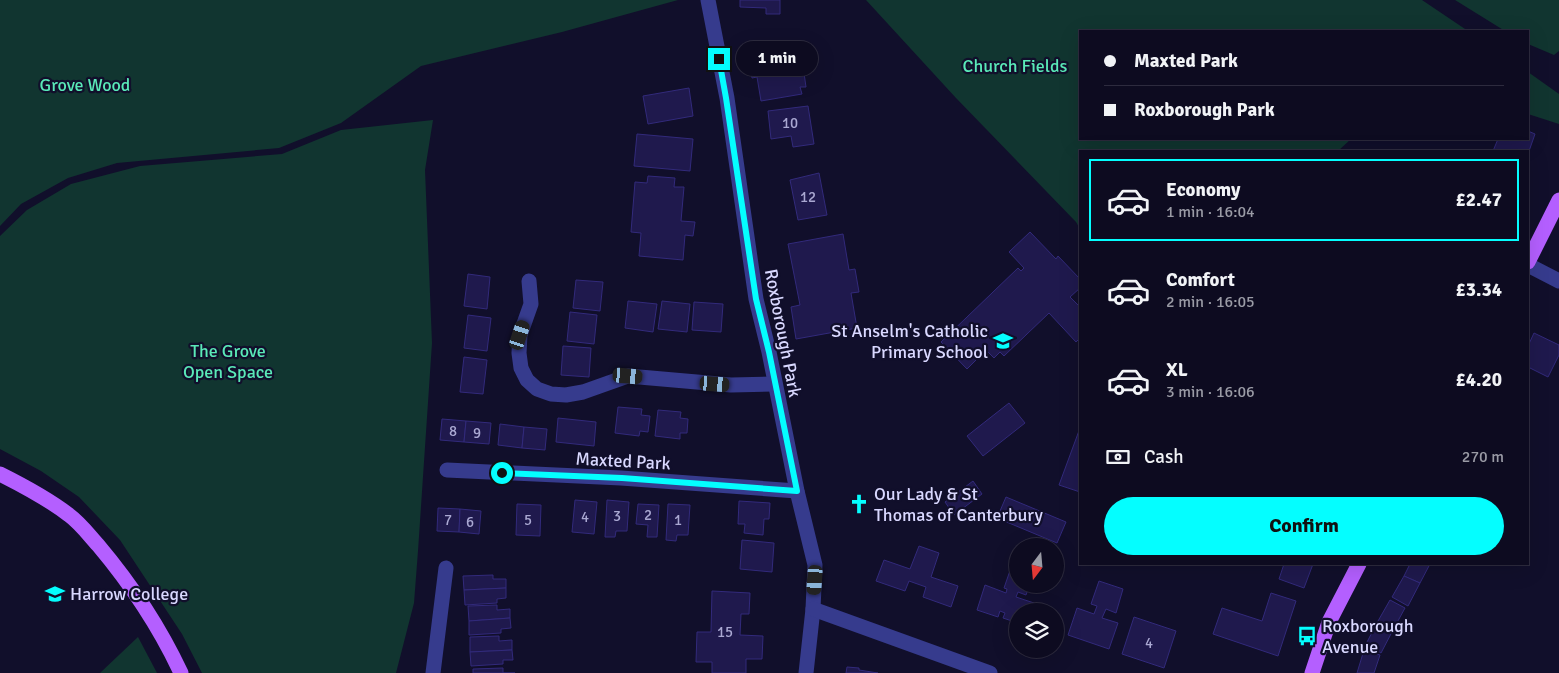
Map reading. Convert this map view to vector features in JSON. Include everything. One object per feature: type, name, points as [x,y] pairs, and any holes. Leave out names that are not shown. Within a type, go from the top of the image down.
[{"type":"main road","points":[[1529,262],[1559,200]]},
{"type":"main road","points":[[0,474],[35,491],[70,516],[88,534],[111,561],[151,618],[181,673]]},
{"type":"main road","points":[[1312,673],[1329,622],[1358,565]]},
{"type":"street","name":"Roxborough Park","points":[[708,0],[726,98],[756,299],[769,352],[797,491],[815,565],[813,609],[806,673]]},
{"type":"street","points":[[1529,265],[1559,281]]},
{"type":"street","points":[[529,281],[531,304],[520,335],[520,368],[527,380],[537,389],[551,394],[566,395],[583,392],[628,376],[731,385],[774,384]]},
{"type":"street","name":"Maxted Park","points":[[446,470],[622,478],[797,491]]},
{"type":"street","points":[[433,673],[446,568]]},
{"type":"street","points":[[813,609],[990,673]]},
{"type":"green space","name":"Grove Wood","points":[[0,0],[678,0],[562,32],[421,66],[341,123],[279,148],[117,163],[68,178],[21,204],[0,226]]},
{"type":"green space","name":"Church Fields","points":[[866,0],[1422,0],[1467,30],[1079,30],[1079,140],[1350,140],[1339,150],[1079,150],[1079,227]]},
{"type":"green space","points":[[1455,0],[1559,0],[1559,51],[1554,55],[1529,44],[1529,30],[1503,30]]},
{"type":"green space","points":[[1529,73],[1559,94],[1559,124],[1529,114]]},
{"type":"green space","name":"The Grove Open Space","points":[[433,120],[425,170],[432,343],[414,603],[396,673],[202,673],[182,634],[120,540],[79,497],[41,471],[0,449],[0,236],[27,210],[71,184],[140,166],[282,154],[341,130]]},
{"type":"green space","points":[[138,637],[157,673],[100,673]]},
{"type":"building","points":[[740,0],[780,0],[780,14],[766,14],[766,8],[740,7]]},
{"type":"building","points":[[800,45],[806,87],[800,87],[802,94],[761,101],[757,77],[752,78],[748,53]]},
{"type":"building","points":[[689,88],[693,116],[648,124],[643,96]]},
{"type":"building","points":[[808,106],[814,144],[793,147],[791,136],[771,139],[768,111]]},
{"type":"building","points":[[1529,131],[1535,134],[1529,151],[1493,150],[1498,140],[1529,140]]},
{"type":"building","points":[[637,134],[693,139],[690,171],[634,166]]},
{"type":"building","points":[[819,173],[827,215],[798,220],[790,180]]},
{"type":"building","points":[[648,176],[675,178],[674,187],[684,187],[681,221],[695,222],[693,236],[685,235],[683,260],[639,256],[641,233],[631,232],[635,182],[647,183]]},
{"type":"building","points":[[1030,232],[1056,259],[1058,256],[1079,278],[1079,289],[1070,297],[1079,306],[1079,339],[1076,342],[1049,313],[1004,356],[1000,352],[994,358],[986,350],[967,369],[941,342],[1018,268],[1021,271],[1024,268],[1009,252]]},
{"type":"building","points":[[843,234],[849,270],[855,269],[859,292],[851,293],[857,328],[796,339],[791,307],[800,305],[788,244]]},
{"type":"building","points":[[468,274],[490,277],[487,309],[464,306]]},
{"type":"building","points":[[576,280],[603,282],[600,311],[573,308]]},
{"type":"building","points":[[628,301],[657,304],[653,332],[625,328]]},
{"type":"building","points":[[662,301],[690,304],[687,332],[658,329]]},
{"type":"building","points":[[694,302],[723,304],[721,332],[692,330]]},
{"type":"building","points":[[570,312],[597,315],[594,344],[567,341]]},
{"type":"building","points":[[468,315],[491,318],[487,351],[464,348]]},
{"type":"building","points":[[1534,333],[1559,345],[1559,355],[1548,377],[1529,368],[1529,344]]},
{"type":"building","points":[[563,346],[591,348],[589,377],[561,375]]},
{"type":"building","points":[[464,357],[487,360],[483,394],[460,392]]},
{"type":"building","points":[[1009,403],[1025,423],[983,456],[967,436]]},
{"type":"building","points":[[618,407],[642,409],[641,415],[650,416],[648,432],[640,431],[639,436],[615,433]]},
{"type":"building","points":[[658,410],[681,412],[680,418],[688,419],[687,433],[680,433],[680,439],[655,436]]},
{"type":"building","points":[[558,418],[596,422],[594,446],[556,442]]},
{"type":"building","points":[[442,419],[466,421],[464,442],[440,440]]},
{"type":"building","points":[[466,421],[491,423],[489,444],[464,442]]},
{"type":"building","points":[[500,424],[524,427],[522,448],[498,445]]},
{"type":"building","points":[[524,427],[547,429],[545,450],[522,448]]},
{"type":"building","points":[[1079,431],[1079,492],[1059,485]]},
{"type":"building","points":[[973,481],[982,494],[954,515],[945,502]]},
{"type":"building","points":[[1006,497],[1066,522],[1059,538],[1045,538],[997,518]]},
{"type":"building","points":[[575,500],[597,502],[594,534],[572,532]]},
{"type":"building","points":[[607,500],[629,502],[627,531],[616,531],[615,537],[605,537]]},
{"type":"building","points":[[739,501],[770,503],[769,519],[764,519],[763,535],[744,533],[745,524],[738,524]]},
{"type":"building","points":[[517,504],[541,505],[540,536],[516,535]]},
{"type":"building","points":[[638,504],[659,505],[657,537],[647,537],[648,525],[636,524]]},
{"type":"building","points":[[668,504],[690,505],[688,535],[677,535],[676,541],[666,540]]},
{"type":"building","points":[[438,508],[460,509],[459,532],[437,531]]},
{"type":"building","points":[[460,509],[481,511],[479,534],[459,532]]},
{"type":"building","points":[[742,540],[774,543],[772,572],[740,569]]},
{"type":"building","points":[[919,546],[939,553],[931,577],[958,586],[951,607],[923,597],[926,587],[909,581],[905,591],[876,581],[884,560],[910,569]]},
{"type":"building","points":[[1284,565],[1313,565],[1304,588],[1279,579]]},
{"type":"building","points":[[1410,565],[1429,565],[1420,583],[1404,576]]},
{"type":"building","points":[[1009,574],[1009,593],[1018,593],[1016,597],[1034,603],[1009,603],[1009,620],[1003,618],[1005,613],[1000,611],[998,617],[977,610],[985,585],[1006,593],[1007,589],[1004,588]]},
{"type":"building","points":[[493,575],[493,579],[506,579],[506,588],[464,590],[463,576]]},
{"type":"building","points":[[1404,576],[1420,583],[1408,606],[1392,597]]},
{"type":"building","points":[[1099,581],[1123,589],[1116,613],[1106,609],[1102,618],[1118,623],[1109,649],[1068,635],[1077,608],[1094,614],[1097,606],[1091,604]]},
{"type":"building","points":[[506,588],[506,598],[497,599],[497,603],[465,605],[464,590]]},
{"type":"building","points":[[712,591],[750,593],[749,614],[741,614],[740,635],[763,636],[762,659],[746,659],[746,673],[712,673],[712,662],[696,662],[697,632],[711,632]]},
{"type":"building","points":[[1271,593],[1296,601],[1278,656],[1213,634],[1222,608],[1262,621]]},
{"type":"building","points":[[1390,600],[1405,608],[1393,630],[1378,621]]},
{"type":"building","points":[[497,605],[497,610],[510,609],[510,618],[469,621],[468,606]]},
{"type":"building","points":[[1134,617],[1176,631],[1164,668],[1122,654]]},
{"type":"building","points":[[510,618],[511,628],[501,629],[501,633],[469,635],[469,621]]},
{"type":"building","points":[[1378,621],[1393,630],[1381,653],[1366,644]]},
{"type":"building","points":[[499,636],[499,641],[512,640],[512,650],[470,652],[470,637]]},
{"type":"building","points":[[512,650],[513,660],[503,660],[503,664],[471,666],[470,652]]},
{"type":"building","points":[[1364,650],[1380,655],[1374,673],[1357,673]]},
{"type":"building","points":[[847,667],[859,668],[859,670],[878,673],[846,673]]},
{"type":"building","points":[[503,668],[503,673],[473,673],[473,669]]},
{"type":"place","name":"St Anselm's Catholic Primary School","points":[[1003,341]]},
{"type":"place","name":"Our Lady & St Thomas of Canterbury","points":[[859,504]]},
{"type":"place","name":"Harrow College","points":[[55,594]]},
{"type":"place","name":"Roxborough Avenue","points":[[1307,636]]},
{"type":"route","points":[[502,473],[622,478],[797,491],[769,352],[756,299],[719,59]]}]
